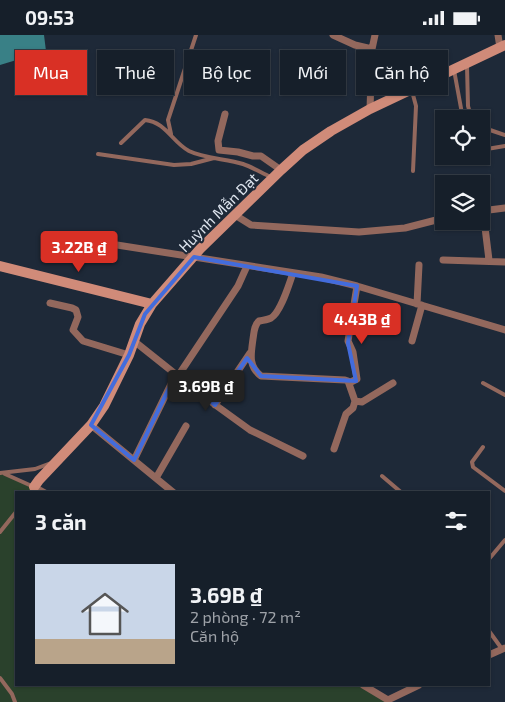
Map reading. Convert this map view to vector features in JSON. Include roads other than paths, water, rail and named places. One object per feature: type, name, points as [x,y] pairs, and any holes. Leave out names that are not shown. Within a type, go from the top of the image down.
[{"type":"main road","name":"Huỳnh Mẫn Đạt","points":[[448,73],[502,47]]},
{"type":"main road","name":"Huỳnh Mẫn Đạt","points":[[32,490],[39,480],[91,425],[104,406],[129,355],[140,325],[152,304],[194,257],[303,150],[331,131],[398,95]]},
{"type":"main road","points":[[0,266],[152,304]]},
{"type":"street","points":[[333,35],[355,45],[372,49]]},
{"type":"street","points":[[370,109],[372,49],[375,35]]},
{"type":"street","points":[[498,35],[502,47]]},
{"type":"street","points":[[225,114],[218,141],[219,151],[242,153],[253,157],[261,155],[281,170]]},
{"type":"street","points":[[490,210],[505,208]]},
{"type":"street","points":[[236,215],[251,225],[358,232],[405,228],[435,220]]},
{"type":"street","points":[[485,230],[489,261]]},
{"type":"street","points":[[66,237],[321,277],[357,285],[505,330]]},
{"type":"street","points":[[442,259],[505,262]]},
{"type":"street","points":[[412,341],[419,305],[419,265]]},
{"type":"street","points":[[134,460],[171,384],[238,286],[247,266]]},
{"type":"street","points":[[214,405],[250,353],[257,322],[270,319],[275,315],[285,296],[293,273]]},
{"type":"street","points":[[349,383],[357,379],[353,352],[348,341],[357,285]]},
{"type":"street","points":[[50,303],[76,310],[78,317],[74,330],[83,341],[129,355]]},
{"type":"street","points":[[134,341],[214,405],[250,430],[303,456]]},
{"type":"street","points":[[250,353],[253,369],[261,376],[345,380],[349,383],[356,401],[353,408],[346,414],[334,449]]},
{"type":"street","points":[[356,401],[362,402],[393,383]]},
{"type":"street","points":[[91,425],[172,491]]},
{"type":"street","points":[[156,478],[186,427]]},
{"type":"street","points":[[490,655],[504,649]]},
{"type":"street","points":[[364,686],[389,701],[416,686]]},
{"type":"lane","points":[[171,134],[168,120],[196,35]]},
{"type":"lane","points":[[467,63],[469,110]]},
{"type":"lane","points":[[454,70],[461,110]]},
{"type":"lane","points":[[413,171],[415,95]]},
{"type":"lane","points":[[121,143],[145,120],[152,121],[161,125],[178,143],[190,151],[244,164],[273,179]]},
{"type":"lane","points":[[490,129],[505,135]]},
{"type":"lane","points":[[490,148],[505,146]]},
{"type":"lane","points":[[98,154],[174,165],[191,164],[217,158]]},
{"type":"lane","points":[[483,383],[505,395]]},
{"type":"lane","points":[[483,447],[472,462],[473,467],[505,491]]},
{"type":"lane","points":[[3,473],[35,469],[60,459]]},
{"type":"lane","points":[[3,473],[32,490]]},
{"type":"lane","points":[[382,476],[400,491]]},
{"type":"lane","points":[[0,532],[15,513]]},
{"type":"lane","points":[[490,558],[505,540]]},
{"type":"lane","points":[[490,632],[504,649]]},
{"type":"lane","points":[[0,678],[12,694],[15,702]]}]
